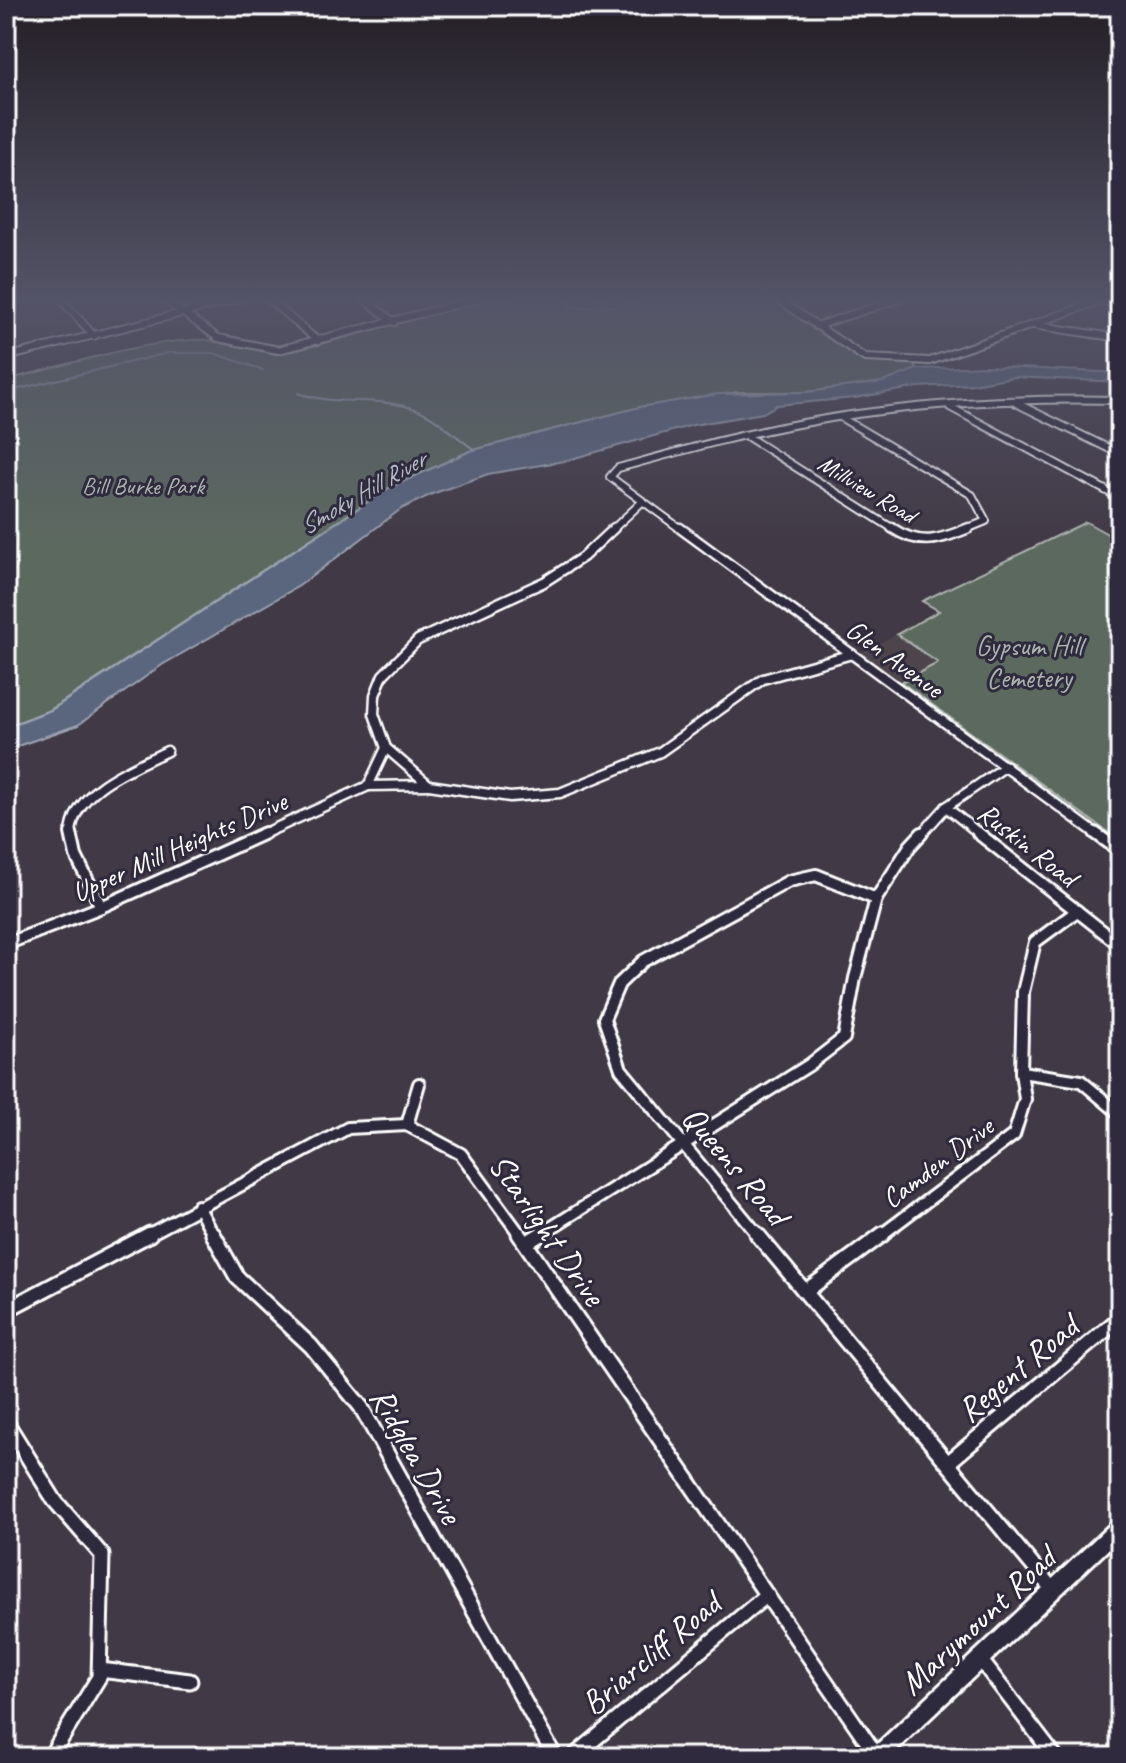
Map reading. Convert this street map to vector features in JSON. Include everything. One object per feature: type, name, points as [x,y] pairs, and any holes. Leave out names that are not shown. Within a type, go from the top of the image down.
[{"type":"street","points":[[745,435],[838,417],[1013,401],[1120,400]]},
{"type":"street","points":[[1013,401],[1120,454]]},
{"type":"street","points":[[950,407],[1120,498]]},
{"type":"street","name":"Millview Road","points":[[745,435],[906,537],[938,541],[986,521],[972,495],[838,417]]},
{"type":"street","name":"Glen Avenue","points":[[745,435],[618,468],[610,477],[1120,851]]},
{"type":"street","points":[[429,785],[386,748],[374,714],[375,695],[383,675],[418,640],[544,582],[583,557],[643,501]]},
{"type":"street","name":"Upper Mill Heights Drive","points":[[6,944],[101,907],[368,786],[429,785],[510,797],[560,793],[660,752],[763,679],[852,654]]},
{"type":"street","points":[[368,786],[386,748]]},
{"type":"street","points":[[101,907],[70,836],[74,816],[89,794],[167,751]]},
{"type":"street","points":[[526,1243],[809,1065],[844,1038],[855,978],[876,899],[910,846],[946,807],[1006,766]]},
{"type":"street","name":"Ruskin Road","points":[[946,807],[1120,945]]},
{"type":"street","name":"Queens Road","points":[[876,899],[816,875],[789,881],[643,961],[619,984],[604,1019],[621,1069],[1053,1590]]},
{"type":"street","name":"Camden Drive","points":[[806,1291],[1014,1135],[1025,1099],[1021,1072],[1023,992],[1035,942],[1077,911]]},
{"type":"street","points":[[1021,1072],[1081,1081],[1120,1114]]},
{"type":"street","points":[[6,1310],[348,1128],[407,1125],[419,1084]]},
{"type":"street","name":"Starlight Drive","points":[[407,1125],[461,1154],[526,1243],[876,1756]]},
{"type":"street","name":"Ridglea Drive","points":[[198,1206],[237,1277],[311,1346],[361,1407],[555,1757]]},
{"type":"street","name":"Regent Road","points":[[949,1462],[1120,1318]]},
{"type":"street","points":[[6,1422],[55,1501],[102,1555],[99,1677],[50,1757]]},
{"type":"street","name":"Marymount Road","points":[[876,1756],[1120,1527]]},
{"type":"street","name":"Briarcliff Road","points":[[573,1757],[767,1595]]},
{"type":"street","points":[[980,1659],[1055,1757]]},
{"type":"street","points":[[100,1670],[190,1681]]},
{"type":"shaded area","points":[[897,634],[938,662],[901,682],[860,653]]},
{"type":"green space","name":"Bill Burke Park","points":[[6,380],[888,380],[807,392],[737,392],[640,407],[470,451],[389,488],[50,710],[6,727]]},
{"type":"green space","name":"Gypsum Hill Cemetery","points":[[1086,522],[1120,541],[1120,841],[901,682],[938,663],[897,634],[939,611],[922,601]]},
{"type":"water","points":[[994,380],[777,405],[763,413],[693,425],[564,461],[488,474],[432,494],[401,509],[299,586],[162,665],[78,725],[6,750],[6,727],[51,710],[389,488],[470,451],[640,407],[718,394],[807,392],[883,382]]},
{"type":"waterway","points":[[6,392],[55,380]]},
{"type":"waterway","points":[[298,393],[328,399],[388,403],[418,410],[475,450]]},
{"type":"water label","name":"Smoky Hill River","points":[[362,492]]}]
